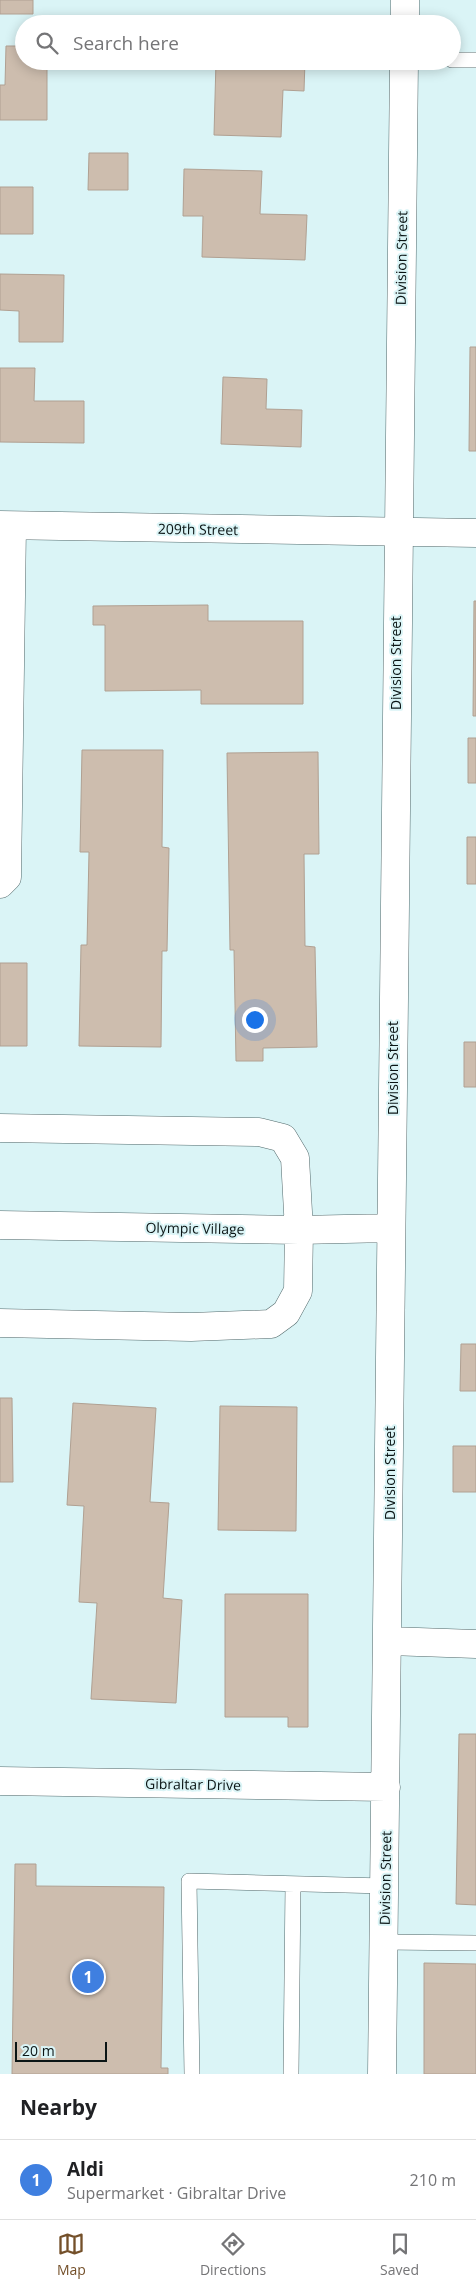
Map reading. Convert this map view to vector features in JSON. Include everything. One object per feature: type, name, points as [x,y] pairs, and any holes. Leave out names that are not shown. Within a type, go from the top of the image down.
[{"type":"street","points":[[405,0],[405,15]]},
{"type":"street","name":"Division Street","points":[[382,2074],[389,1641],[390,1228],[396,532],[404,70]]},
{"type":"street","points":[[0,884],[7,876],[6,526]]},
{"type":"street","name":"209th Street","points":[[6,526],[476,533]]},
{"type":"street","points":[[0,1128],[259,1132],[283,1138],[295,1158],[299,1230],[298,1291],[286,1313],[272,1324],[191,1327],[0,1322]]},
{"type":"street","name":"Olympic Village","points":[[0,1225],[299,1230],[390,1228]]},
{"type":"street","points":[[389,1641],[476,1644]]},
{"type":"street","name":"Gibraltar Drive","points":[[0,1781],[386,1787]]},
{"type":"lane","points":[[461,60],[476,60]]},
{"type":"lane","points":[[192,2074],[189,1881],[385,1886]]},
{"type":"lane","points":[[291,2074],[293,1884]]},
{"type":"lane","points":[[384,1942],[476,1943]]},
{"type":"building","points":[[0,0],[33,0],[33,14],[0,14]]},
{"type":"building","points":[[6,46],[15,46],[15,70],[47,70],[47,120],[0,120],[0,85],[5,85]]},
{"type":"building","points":[[216,70],[305,70],[304,91],[283,90],[281,137],[214,135]]},
{"type":"building","points":[[89,153],[128,153],[128,190],[88,190]]},
{"type":"building","points":[[184,169],[262,171],[260,214],[307,215],[305,260],[202,257],[203,216],[183,216]]},
{"type":"building","points":[[0,187],[33,187],[33,234],[0,234]]},
{"type":"building","points":[[0,274],[64,275],[63,342],[19,342],[19,311],[0,310]]},
{"type":"building","points":[[470,347],[476,347],[476,451],[469,451]]},
{"type":"building","points":[[0,368],[35,368],[34,401],[84,401],[84,443],[0,442]]},
{"type":"building","points":[[223,377],[267,379],[266,409],[302,410],[301,447],[221,444]]},
{"type":"building","points":[[474,601],[476,601],[476,716],[473,716]]},
{"type":"building","points":[[208,605],[208,621],[303,621],[303,704],[201,704],[201,690],[105,691],[105,625],[93,625],[93,606]]},
{"type":"building","points":[[468,738],[476,738],[476,783],[468,783]]},
{"type":"building","points":[[82,750],[163,750],[162,847],[169,848],[167,951],[162,951],[161,1047],[79,1046],[81,945],[87,945],[89,852],[80,852]]},
{"type":"building","points":[[318,752],[319,854],[304,854],[305,946],[315,947],[317,1047],[263,1048],[263,1061],[236,1061],[234,950],[230,950],[227,753]]},
{"type":"building","points":[[467,837],[476,837],[476,884],[467,884]]},
{"type":"building","points":[[0,963],[27,963],[27,1046],[0,1046]]},
{"type":"building","points":[[464,1042],[476,1042],[476,1087],[464,1087]]},
{"type":"building","points":[[461,1344],[476,1344],[476,1391],[460,1391]]},
{"type":"building","points":[[0,1398],[12,1398],[13,1482],[0,1482]]},
{"type":"building","points":[[73,1403],[156,1408],[150,1502],[169,1503],[163,1598],[182,1600],[176,1703],[91,1699],[97,1603],[79,1602],[84,1506],[67,1505]]},
{"type":"building","points":[[220,1406],[297,1407],[296,1531],[218,1530]]},
{"type":"building","points":[[453,1446],[476,1446],[476,1492],[453,1492]]},
{"type":"building","points":[[225,1594],[308,1594],[308,1727],[288,1727],[288,1717],[225,1717]]},
{"type":"building","points":[[459,1734],[476,1734],[476,1905],[456,1904]]},
{"type":"building","points":[[15,1864],[36,1864],[36,1886],[164,1887],[161,2068],[168,2068],[168,2074],[12,2074]]},
{"type":"building","points":[[424,1963],[476,1964],[476,2074],[424,2074]]},
{"type":"place","name":"Aldi","points":[[88,1977]]}]
